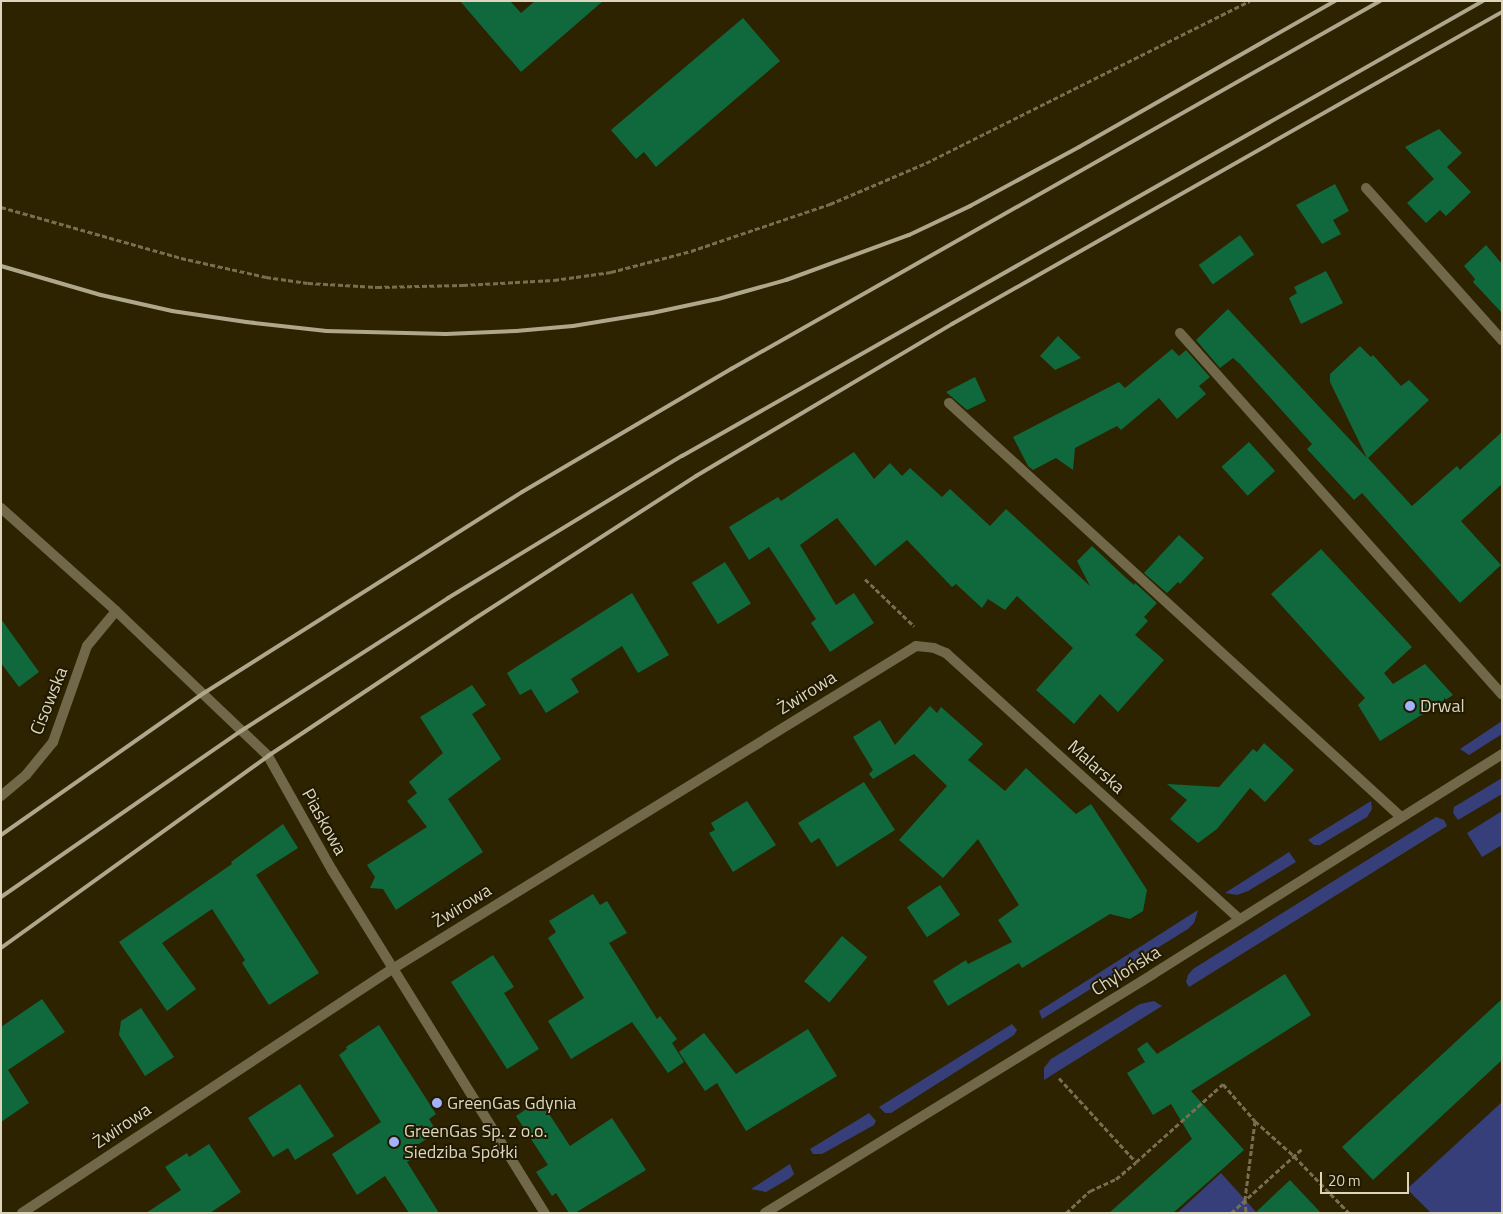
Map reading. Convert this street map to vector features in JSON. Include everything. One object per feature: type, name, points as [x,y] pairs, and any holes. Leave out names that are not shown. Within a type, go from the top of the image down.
[{"type":"street","points":[[1366,188],[1502,340]]},
{"type":"street","points":[[1180,333],[1502,695]]},
{"type":"street","points":[[950,403],[1401,817]]},
{"type":"street","name":"Piaskowa","points":[[1,508],[116,611],[268,756],[332,870],[545,1213]]},
{"type":"street","name":"Cisowska","points":[[1,796],[26,775],[52,742],[87,646],[116,611]]},
{"type":"street","name":"Żwirowa","points":[[22,1213],[394,968],[907,650],[916,646],[934,648]]},
{"type":"street","name":"Malarska","points":[[934,648],[946,653],[1238,918]]},
{"type":"street","name":"Chylońska","points":[[765,1213],[1136,984],[1238,918],[1502,754]]},
{"type":"path","points":[[1,207],[181,258],[266,277],[308,283],[377,287],[463,285],[554,280],[611,272],[691,251],[830,204],[1011,123],[1250,1]]},
{"type":"path","points":[[865,579],[934,648]]},
{"type":"path","points":[[1059,1078],[1136,1162]]},
{"type":"path","points":[[1066,1213],[1090,1191],[1116,1179],[1223,1084],[1255,1121],[1294,1156],[1349,1213]]},
{"type":"path","points":[[1246,1213],[1245,1200],[1255,1121]]},
{"type":"path","points":[[1231,1213],[1303,1148]]},
{"type":"shaded area","points":[[1502,721],[1502,734],[1469,755],[1460,749]]},
{"type":"shaded area","points":[[1502,778],[1502,794],[1458,820],[1453,813],[1454,807]]},
{"type":"shaded area","points":[[1371,801],[1372,809],[1367,817],[1320,845],[1314,845],[1308,840]]},
{"type":"shaded area","points":[[1502,811],[1502,845],[1482,857],[1467,833]]},
{"type":"shaded area","points":[[1436,817],[1444,820],[1447,826],[1189,987],[1186,982],[1188,975],[1193,969]]},
{"type":"shaded area","points":[[1289,852],[1296,862],[1248,891],[1237,895],[1225,893]]},
{"type":"shaded area","points":[[1198,910],[1194,923],[1188,929],[1042,1019],[1039,1011]]},
{"type":"shaded area","points":[[1154,1001],[1162,1006],[1044,1080],[1044,1068],[1051,1059],[1140,1004]]},
{"type":"shaded area","points":[[1012,1024],[1017,1030],[1014,1035],[891,1113],[885,1113],[879,1107]]},
{"type":"shaded area","points":[[1502,1102],[1502,1213],[1431,1213],[1407,1189]]},
{"type":"shaded area","points":[[869,1113],[876,1121],[874,1125],[822,1154],[813,1154],[810,1149]]},
{"type":"shaded area","points":[[790,1164],[794,1174],[790,1178],[766,1192],[751,1189]]},
{"type":"shaded area","points":[[1221,1173],[1257,1213],[1177,1213]]},
{"type":"building","points":[[460,1],[510,1],[521,13],[535,1],[603,1],[521,72]]},
{"type":"building","points":[[743,18],[780,61],[656,167],[644,152],[636,159],[611,130]]},
{"type":"building","points":[[1439,129],[1462,153],[1447,167],[1471,192],[1446,216],[1440,210],[1426,223],[1407,203],[1434,179],[1405,147]]},
{"type":"building","points":[[1335,184],[1349,211],[1333,220],[1341,234],[1322,244],[1296,205]]},
{"type":"building","points":[[1240,235],[1254,254],[1213,284],[1199,265]]},
{"type":"building","points":[[1486,245],[1502,264],[1502,313],[1473,282],[1475,279],[1464,266]]},
{"type":"building","points":[[1326,271],[1343,303],[1301,324],[1289,298],[1297,293],[1294,287]]},
{"type":"building","points":[[1228,309],[1367,458],[1330,382],[1330,374],[1360,346],[1371,357],[1373,355],[1401,386],[1409,380],[1429,400],[1368,458],[1412,506],[1457,466],[1460,470],[1502,432],[1502,484],[1461,521],[1501,565],[1460,603],[1362,493],[1354,500],[1307,449],[1312,444],[1240,364],[1233,358],[1220,368],[1196,340]]},
{"type":"building","points":[[1058,336],[1081,358],[1055,370],[1040,356]]},
{"type":"building","points":[[1172,349],[1179,356],[1186,350],[1210,377],[1199,386],[1206,394],[1177,419],[1159,398],[1121,430],[1117,426],[1075,448],[1073,470],[1056,458],[1033,470],[1028,466],[1013,437],[1119,382],[1125,388]]},
{"type":"building","points":[[975,377],[986,401],[967,410],[946,392]]},
{"type":"building","points":[[1249,442],[1275,471],[1248,496],[1222,467]]},
{"type":"building","points":[[854,452],[874,479],[890,463],[902,476],[910,468],[942,497],[950,489],[990,526],[1006,509],[1090,586],[1077,561],[1092,546],[1126,578],[1134,585],[1135,583],[1157,603],[1144,617],[1148,621],[1135,635],[1164,660],[1118,712],[1100,694],[1074,724],[1036,690],[1073,648],[1017,596],[1005,610],[988,599],[982,608],[956,584],[952,587],[907,540],[875,566],[837,518],[800,545],[836,605],[854,593],[874,623],[830,652],[811,623],[816,619],[769,547],[749,560],[729,527],[778,497],[781,501]]},
{"type":"building","points":[[1179,535],[1204,558],[1180,584],[1178,582],[1167,593],[1144,573]]},
{"type":"building","points":[[1321,549],[1412,647],[1384,673],[1393,684],[1425,664],[1453,695],[1380,741],[1358,705],[1365,698],[1271,594]]},
{"type":"building","points":[[725,562],[751,604],[718,624],[692,583]]},
{"type":"building","points":[[632,593],[669,655],[638,673],[622,646],[571,679],[579,692],[546,713],[531,689],[520,695],[507,673]]},
{"type":"building","points":[[1,619],[39,672],[19,687],[1,663]]},
{"type":"building","points":[[472,685],[486,705],[472,714],[501,759],[448,799],[483,852],[396,910],[383,889],[370,888],[375,877],[367,865],[427,827],[407,801],[417,793],[409,782],[443,753],[420,717]]},
{"type":"building","points":[[930,706],[937,713],[941,707],[983,744],[968,760],[1005,791],[1026,768],[1076,814],[1091,804],[1147,890],[1143,911],[1130,919],[1110,914],[1022,968],[1019,963],[948,1006],[933,981],[966,960],[968,964],[1012,942],[998,920],[1019,905],[978,839],[943,878],[899,840],[947,786],[914,754],[873,779],[869,774],[873,770],[853,737],[880,720],[895,745]]},
{"type":"building","points":[[1264,743],[1294,770],[1265,802],[1250,788],[1217,829],[1198,843],[1170,819],[1187,800],[1167,784],[1219,787],[1253,749],[1257,752]]},
{"type":"building","points":[[864,782],[895,830],[837,867],[819,838],[811,843],[798,823]]},
{"type":"building","points":[[747,801],[776,845],[733,872],[709,833],[715,830],[711,823]]},
{"type":"building","points":[[283,824],[298,848],[256,875],[319,973],[269,1005],[242,963],[245,960],[212,909],[162,943],[196,989],[167,1011],[119,942],[232,864],[231,862]]},
{"type":"building","points":[[940,885],[960,915],[927,937],[907,907]]},
{"type":"building","points":[[593,894],[600,905],[607,901],[627,933],[609,943],[657,1019],[660,1016],[677,1039],[672,1043],[684,1062],[668,1073],[632,1022],[571,1059],[548,1021],[584,998],[548,938],[556,932],[549,921]]},
{"type":"building","points":[[842,936],[867,957],[829,1002],[804,981]]},
{"type":"building","points":[[493,955],[514,987],[504,993],[539,1049],[507,1069],[451,982]]},
{"type":"building","points":[[1285,974],[1311,1015],[1191,1091],[1244,1150],[1173,1213],[1109,1213],[1192,1139],[1171,1104],[1153,1115],[1127,1073],[1145,1062],[1137,1049],[1147,1042],[1157,1054]]},
{"type":"building","points":[[42,999],[65,1032],[8,1070],[29,1103],[1,1122],[1,1027]]},
{"type":"building","points":[[1502,999],[1502,1060],[1373,1180],[1342,1147]]},
{"type":"building","points":[[141,1008],[174,1057],[145,1076],[119,1035],[121,1021]]},
{"type":"building","points":[[379,1025],[436,1114],[429,1119],[437,1132],[414,1147],[419,1154],[407,1162],[439,1213],[409,1213],[385,1176],[357,1195],[332,1154],[381,1122],[339,1055],[347,1049],[346,1047]]},
{"type":"building","points":[[808,1029],[837,1076],[746,1131],[717,1083],[705,1091],[679,1052],[704,1033],[736,1074]]},
{"type":"building","points":[[300,1084],[334,1136],[295,1160],[288,1148],[273,1157],[248,1118]]},
{"type":"building","points":[[540,1100],[570,1146],[612,1118],[646,1170],[575,1213],[569,1213],[556,1193],[552,1196],[536,1172],[548,1165],[516,1116]]},
{"type":"building","points":[[209,1144],[241,1192],[210,1213],[146,1213],[181,1190],[165,1167],[187,1153],[189,1157]]},
{"type":"building","points":[[1290,1180],[1321,1213],[1255,1213]]},
{"type":"railway","points":[[1,266],[101,295],[172,311],[326,331],[446,334],[516,331],[573,326],[652,313],[718,299],[786,280],[909,235],[970,206],[1079,147],[1335,1]]},
{"type":"railway","points":[[1,835],[204,693],[522,492],[731,369],[1380,1]]},
{"type":"railway","points":[[1,897],[241,731],[448,598],[682,456],[1483,1]]},
{"type":"railway","points":[[1,948],[268,756],[471,621],[696,476],[952,324],[1502,12]]},
{"type":"place","name":"Drwal","points":[[1410,706]]},
{"type":"place","name":"GreenGas Gdynia","points":[[437,1103]]},
{"type":"place","name":"GreenGas Sp. z o.o. Siedziba Spółki","points":[[394,1142]]}]
